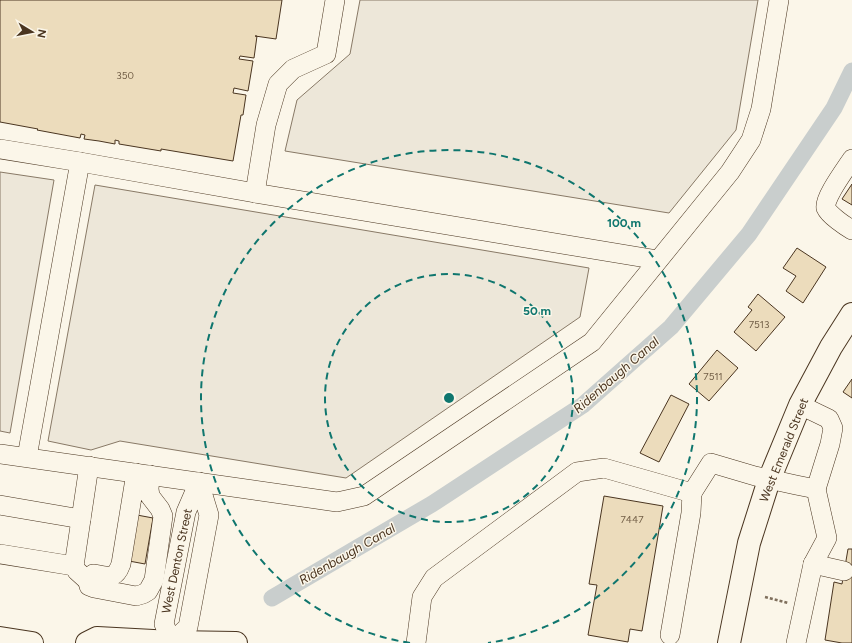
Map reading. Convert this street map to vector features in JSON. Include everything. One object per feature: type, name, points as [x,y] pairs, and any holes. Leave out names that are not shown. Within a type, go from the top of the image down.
[{"type":"main road","name":"West Emerald Street","points":[[729,643],[750,543],[769,480],[800,405],[831,347],[852,314]]},
{"type":"main road","points":[[87,643],[97,638],[172,642],[236,643]]},
{"type":"main road","points":[[3,640],[32,643]]},
{"type":"street","points":[[255,193],[266,125],[278,84],[293,69],[326,54],[335,0]]},
{"type":"street","points":[[0,454],[337,502],[364,496],[592,342],[730,172],[751,140],[761,109],[779,0]]},
{"type":"street","points":[[0,150],[80,162],[255,193],[658,260]]},
{"type":"street","points":[[852,159],[829,194],[825,204],[826,209],[852,230]]},
{"type":"street","points":[[26,457],[80,162]]},
{"type":"street","points":[[796,643],[813,564],[827,538],[816,489],[830,444],[833,428],[829,419],[800,405]]},
{"type":"street","points":[[670,636],[691,513],[692,494],[711,463],[769,480],[816,489]]},
{"type":"street","points":[[89,466],[74,566],[77,571],[88,581],[89,586],[102,590],[136,596],[148,591],[154,580],[162,516],[160,509],[150,496],[143,474]]},
{"type":"street","points":[[416,643],[422,597],[434,578],[577,472],[604,468],[692,494]]},
{"type":"street","points":[[88,581],[89,577],[94,574],[112,576],[116,575],[119,571],[143,474]]},
{"type":"street","name":"West Denton Street","points":[[172,642],[188,627],[209,516],[199,482]]},
{"type":"street","points":[[0,505],[81,519]]},
{"type":"street","points":[[0,554],[74,566]]},
{"type":"street","points":[[813,564],[844,571]]},
{"type":"path","points":[[765,597],[793,604]]},
{"type":"shaded area","points":[[360,0],[758,0],[736,130],[669,213],[285,151],[297,100],[350,54]]},
{"type":"shaded area","points":[[0,172],[54,180],[10,433],[0,431]]},
{"type":"shaded area","points":[[95,185],[589,268],[580,317],[346,478],[120,441],[91,450],[48,441]]},
{"type":"building","points":[[0,0],[282,0],[276,39],[257,36],[254,58],[240,56],[239,59],[253,61],[248,91],[234,88],[233,93],[246,95],[233,161],[161,149],[161,151],[119,144],[119,141],[115,140],[115,144],[84,139],[85,135],[81,134],[80,138],[0,122]]},
{"type":"building","points":[[852,184],[852,205],[842,199]]},
{"type":"building","points":[[797,248],[826,267],[803,303],[786,291],[796,276],[783,268]]},
{"type":"building","points":[[758,294],[785,317],[756,351],[734,332],[752,310],[748,307]]},
{"type":"building","points":[[717,350],[738,368],[709,401],[689,384]]},
{"type":"building","points":[[852,379],[852,398],[843,392]]},
{"type":"building","points":[[671,395],[689,404],[659,462],[640,453]]},
{"type":"building","points":[[604,496],[663,506],[642,631],[630,629],[628,642],[588,635],[597,585],[589,584]]},
{"type":"building","points":[[137,515],[153,518],[145,564],[129,561]]},
{"type":"building","points":[[848,549],[852,549],[852,643],[842,643],[825,640],[834,582],[842,584]]},
{"type":"waterway","name":"Ridenbaugh Canal","points":[[272,598],[432,504],[583,405],[671,327],[749,234],[834,108],[852,71]]}]
